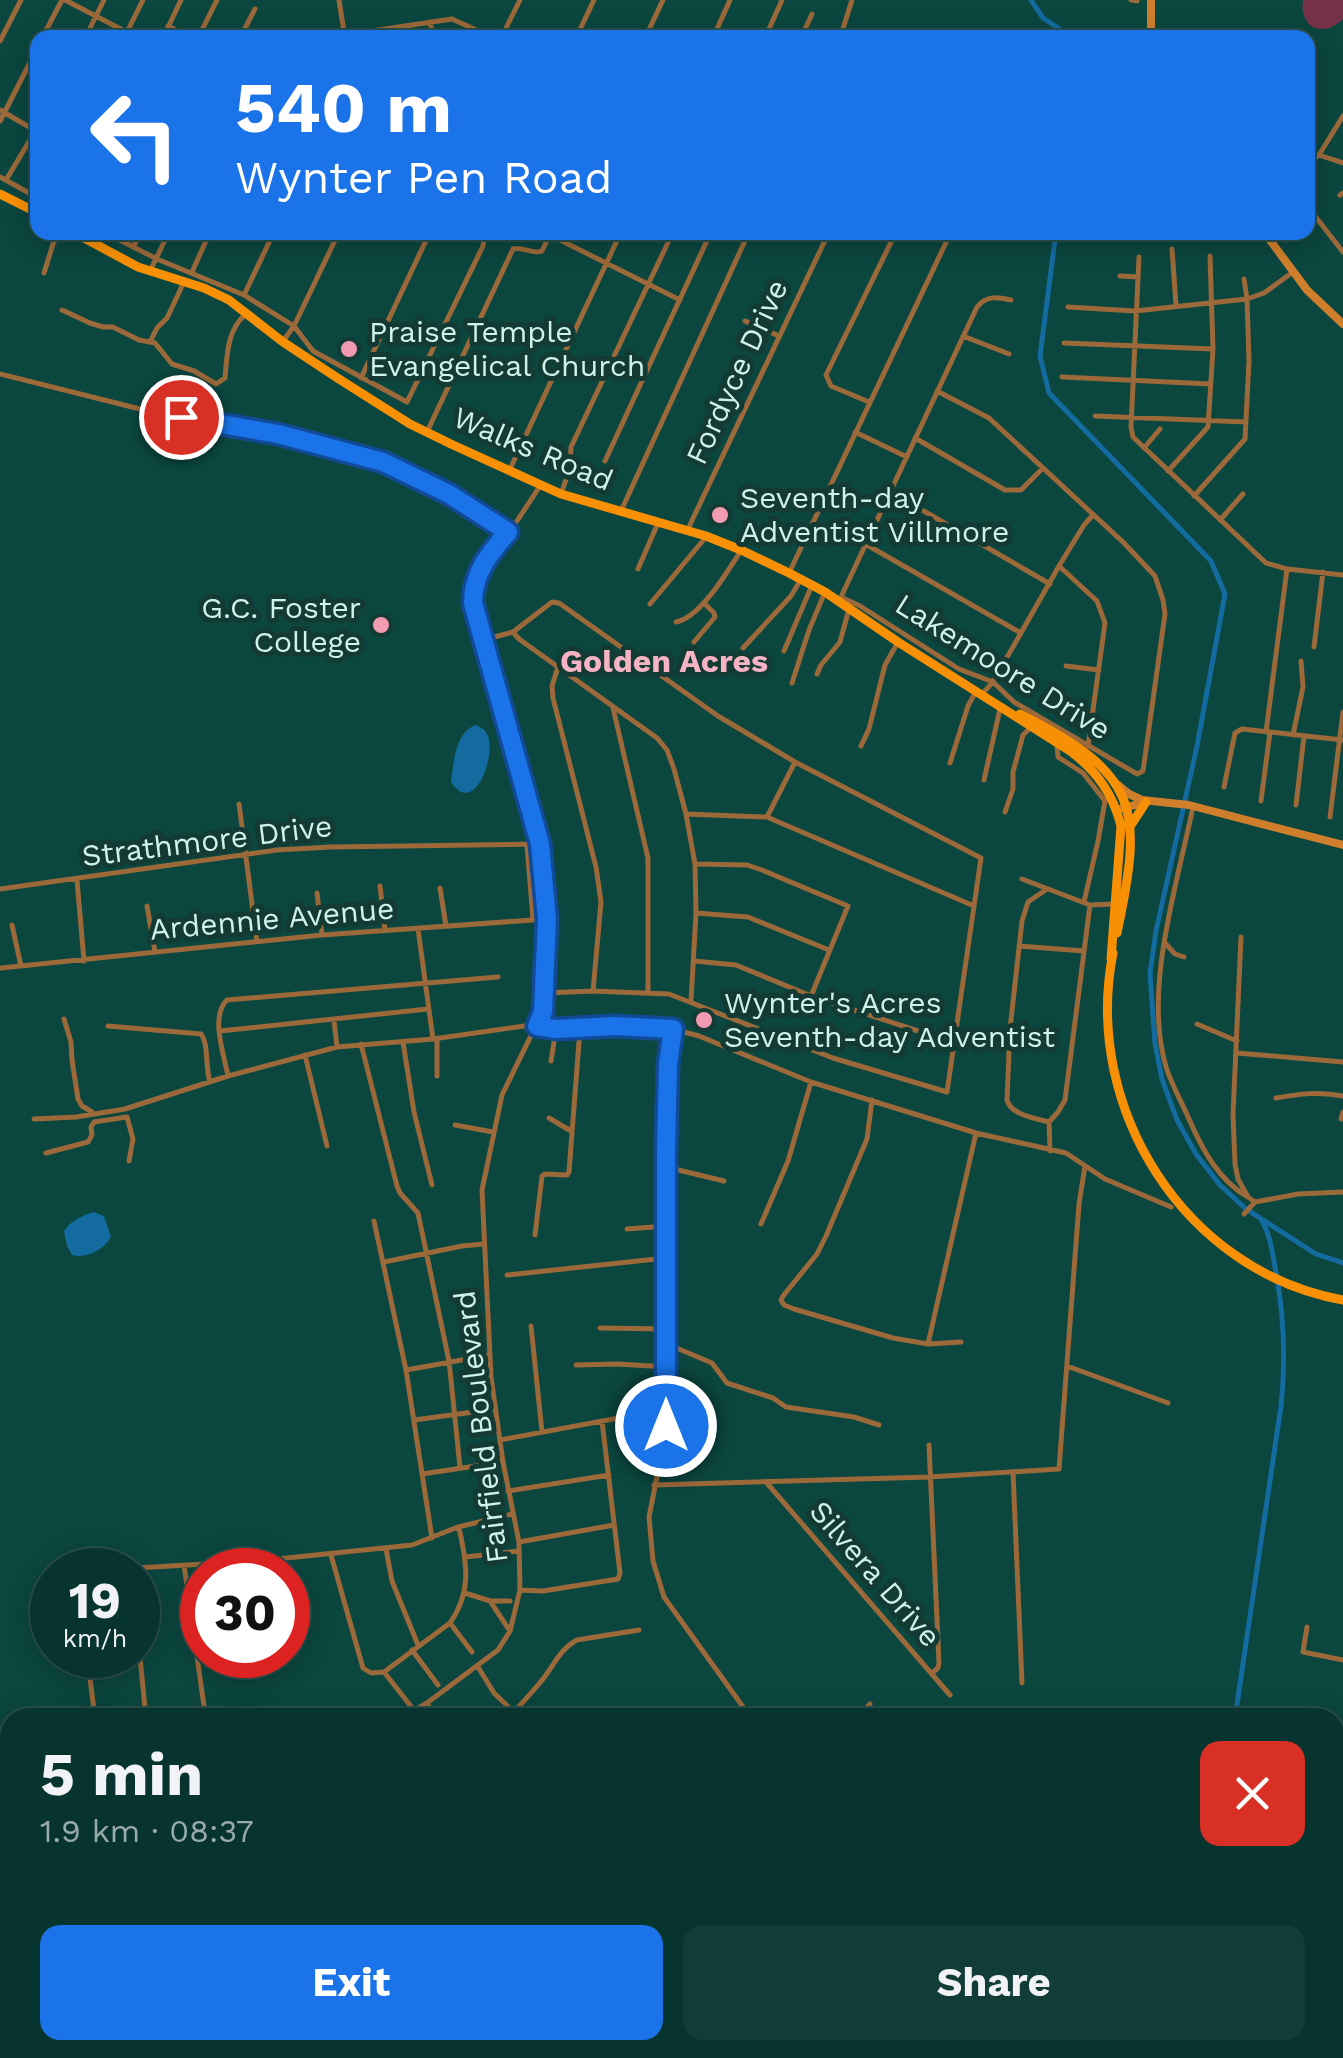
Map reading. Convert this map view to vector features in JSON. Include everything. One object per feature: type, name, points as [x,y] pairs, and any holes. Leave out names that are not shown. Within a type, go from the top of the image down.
[{"type":"main road","points":[[1151,0],[1151,30]]},
{"type":"main road","points":[[0,194],[30,210]]},
{"type":"main road","name":"Walks Road","points":[[88,240],[150,272],[204,288],[426,432],[509,472],[561,494],[706,536],[840,600],[898,642],[1082,760],[1102,781],[1107,797],[1122,809]]},
{"type":"main road","points":[[1270,240],[1320,303],[1343,324]]},
{"type":"main road","points":[[377,402],[384,392]]},
{"type":"main road","name":"Walks Road","points":[[979,692],[1050,728],[1091,755],[1118,784],[1121,839],[1111,959]]},
{"type":"main road","points":[[1118,784],[1148,802]]},
{"type":"main road","points":[[1130,826],[1148,802]]},
{"type":"main road","points":[[1343,846],[1172,802],[1148,802],[1122,809],[1130,826],[1131,852],[1107,986],[1107,1028],[1120,1096],[1141,1147],[1178,1205],[1239,1258],[1295,1288],[1343,1300]]},
{"type":"street","points":[[1,40],[21,0]]},
{"type":"street","points":[[46,30],[63,0],[119,30]]},
{"type":"street","points":[[89,30],[104,0]]},
{"type":"street","points":[[127,30],[142,0]]},
{"type":"street","points":[[166,30],[181,0]]},
{"type":"street","points":[[199,30],[218,0]]},
{"type":"street","points":[[338,0],[344,30]]},
{"type":"street","points":[[503,30],[520,0]]},
{"type":"street","points":[[580,30],[594,0]]},
{"type":"street","points":[[648,30],[662,0]]},
{"type":"street","points":[[717,30],[730,0]]},
{"type":"street","points":[[768,30],[782,0]]},
{"type":"street","points":[[843,30],[852,0]]},
{"type":"street","points":[[244,30],[255,9]]},
{"type":"street","points":[[805,30],[812,14]]},
{"type":"street","points":[[390,30],[457,19],[481,30]]},
{"type":"street","points":[[431,22],[431,30]]},
{"type":"street","points":[[168,26],[177,30]]},
{"type":"street","points":[[0,121],[30,61]]},
{"type":"street","points":[[2,111],[30,127]]},
{"type":"street","points":[[1315,158],[1343,116]]},
{"type":"street","points":[[30,141],[3,178],[30,193]]},
{"type":"street","points":[[1320,155],[1343,163]]},
{"type":"street","points":[[1315,216],[1343,252]]},
{"type":"street","points":[[44,273],[56,240]]},
{"type":"street","points":[[119,240],[244,295],[294,326],[313,351],[407,402],[484,240]]},
{"type":"street","points":[[133,247],[136,240]]},
{"type":"street","points":[[150,272],[165,240]]},
{"type":"street","points":[[192,272],[206,240]]},
{"type":"street","points":[[244,295],[270,240]]},
{"type":"street","points":[[283,342],[334,240]]},
{"type":"street","points":[[361,378],[426,240]]},
{"type":"street","points":[[426,432],[513,249],[542,252],[547,240]]},
{"type":"street","points":[[562,240],[680,300]]},
{"type":"street","points":[[509,472],[617,240]]},
{"type":"street","points":[[561,494],[570,468],[570,447],[669,240]]},
{"type":"street","points":[[606,461],[707,240]]},
{"type":"street","points":[[620,512],[745,240]]},
{"type":"street","name":"Fordyce Drive","points":[[687,531],[825,240]]},
{"type":"street","points":[[869,402],[830,386],[826,376],[892,240]]},
{"type":"street","points":[[790,573],[947,240]]},
{"type":"street","points":[[1172,249],[1176,305]]},
{"type":"street","points":[[1168,471],[1208,428],[1213,349],[1210,256]]},
{"type":"street","points":[[1139,257],[1131,418],[1134,436],[1266,563],[1343,575]]},
{"type":"street","points":[[1068,307],[1136,311],[1247,299],[1264,293],[1293,272]]},
{"type":"street","points":[[1120,276],[1138,278]]},
{"type":"street","points":[[1194,496],[1245,439],[1249,361],[1244,279]]},
{"type":"street","points":[[150,342],[184,282]]},
{"type":"street","points":[[840,600],[977,306],[994,297],[1010,300]]},
{"type":"street","points":[[62,310],[103,328],[156,343],[172,364],[216,384],[225,378],[234,324],[247,313]]},
{"type":"street","points":[[745,321],[779,336]]},
{"type":"street","points":[[963,336],[1009,354]]},
{"type":"street","points":[[1064,343],[1213,349]]},
{"type":"street","points":[[0,374],[148,411],[278,434],[383,462],[449,494],[508,532]]},
{"type":"street","points":[[1062,377],[1211,384]]},
{"type":"street","points":[[937,391],[982,413],[1093,514],[992,682],[968,706],[950,763]]},
{"type":"street","points":[[1095,416],[1246,422]]},
{"type":"street","points":[[1144,448],[1160,429]]},
{"type":"street","points":[[855,432],[906,457]]},
{"type":"street","points":[[915,438],[1005,490],[1021,490],[1043,468]]},
{"type":"street","name":"Fairfield Boulevard","points":[[418,1708],[498,1650],[510,1631],[520,1590],[520,1550],[503,1462],[490,1354],[482,1190],[502,1095],[543,1012],[547,919],[540,844],[473,603],[473,587],[483,564],[540,486]]},
{"type":"street","points":[[890,492],[1050,584]]},
{"type":"street","points":[[1220,520],[1243,494]]},
{"type":"street","name":"Lakemoore Drive","points":[[840,600],[860,606],[959,668],[992,682],[1014,702],[1117,764],[1141,773],[1163,600],[1144,563],[1093,514]]},
{"type":"street","points":[[638,569],[658,523]]},
{"type":"street","points":[[650,604],[706,536]]},
{"type":"street","points":[[866,544],[1021,633]]},
{"type":"street","points":[[676,622],[685,620],[704,603],[742,550]]},
{"type":"street","points":[[1059,566],[1097,602],[1105,622],[1088,746]]},
{"type":"street","points":[[1260,802],[1286,569]]},
{"type":"street","points":[[1314,647],[1324,572]]},
{"type":"street","points":[[743,648],[791,596],[801,579]]},
{"type":"street","points":[[784,652],[812,585]]},
{"type":"street","points":[[792,683],[825,592]]},
{"type":"street","points":[[483,640],[513,632],[552,602],[559,603],[718,716],[794,762],[981,858],[947,1092],[833,1058],[669,994],[544,993]]},
{"type":"street","points":[[694,642],[714,617],[704,603]]},
{"type":"street","points":[[817,674],[840,642],[849,609]]},
{"type":"street","points":[[513,632],[663,742],[686,814],[695,864],[691,1001]]},
{"type":"street","points":[[860,746],[869,729],[885,665],[898,642]]},
{"type":"street","points":[[1293,735],[1304,687],[1301,662]]},
{"type":"street","points":[[1066,666],[1099,670]]},
{"type":"street","points":[[558,667],[553,698],[588,830],[601,902],[592,991]]},
{"type":"street","points":[[612,705],[648,858],[648,993]]},
{"type":"street","points":[[984,780],[1000,707]]},
{"type":"street","points":[[1330,817],[1343,712]]},
{"type":"street","points":[[1005,812],[1014,789],[1013,772],[1023,735],[1031,727]]},
{"type":"street","points":[[1224,787],[1236,733],[1242,729],[1341,740]]},
{"type":"street","points":[[1296,806],[1304,736]]},
{"type":"street","points":[[767,817],[794,762]]},
{"type":"street","points":[[1050,1151],[1048,1122],[1064,1100],[1087,904],[1107,797]]},
{"type":"street","points":[[239,804],[257,942]]},
{"type":"street","points":[[1191,806],[1160,960],[1161,1044],[1168,1072],[1199,1142],[1216,1168],[1248,1196]]},
{"type":"street","points":[[686,814],[767,817],[974,906]]},
{"type":"street","name":"Strathmore Drive","points":[[0,889],[246,854],[331,847],[540,844]]},
{"type":"street","points":[[527,846],[533,919]]},
{"type":"street","points":[[695,864],[762,870],[848,906],[812,996]]},
{"type":"street","points":[[1022,879],[1087,904],[1114,904]]},
{"type":"street","points":[[78,880],[84,961]]},
{"type":"street","points":[[380,886],[385,930]]},
{"type":"street","points":[[440,888],[446,926]]},
{"type":"street","points":[[1047,888],[1024,909],[1010,1029],[1007,1104],[1012,1110],[1048,1122]]},
{"type":"street","points":[[317,893],[322,935]]},
{"type":"street","points":[[148,906],[154,952]]},
{"type":"street","points":[[696,913],[748,916],[829,950]]},
{"type":"street","name":"Ardennie Avenue","points":[[0,968],[322,935],[547,919]]},
{"type":"street","points":[[12,925],[20,966]]},
{"type":"street","points":[[418,928],[437,1076]]},
{"type":"street","points":[[1241,937],[1233,1114],[1235,1164],[1238,1179],[1254,1203]]},
{"type":"street","points":[[1164,943],[1184,957]]},
{"type":"street","points":[[1019,946],[1084,951]]},
{"type":"street","points":[[694,961],[736,965],[812,996],[954,1042]]},
{"type":"street","points":[[228,1076],[220,1008],[228,1000],[498,977]]},
{"type":"street","points":[[220,1031],[428,1009]]},
{"type":"street","points":[[64,1019],[78,1099],[95,1114]]},
{"type":"street","points":[[334,1020],[337,1047]]},
{"type":"street","points":[[1197,1024],[1238,1041]]},
{"type":"street","points":[[108,1026],[201,1034],[206,1040],[210,1082]]},
{"type":"street","points":[[34,1120],[125,1109],[337,1047],[537,1026],[673,1029],[811,1082],[976,1133],[1066,1153],[1105,1179],[1171,1207]]},
{"type":"street","points":[[550,1061],[556,1029]]},
{"type":"street","points":[[534,1235],[542,1176],[569,1172],[580,1029]]},
{"type":"street","points":[[673,1029],[668,1064],[666,1167],[666,1426],[649,1516],[653,1561],[664,1598],[743,1708]]},
{"type":"street","points":[[403,1042],[414,1112],[432,1185]]},
{"type":"street","points":[[362,1044],[397,1186],[418,1213],[449,1361],[460,1468]]},
{"type":"street","points":[[1237,1053],[1343,1062]]},
{"type":"street","points":[[305,1055],[327,1146]]},
{"type":"street","points":[[761,1224],[788,1161],[811,1082]]},
{"type":"street","points":[[1276,1098],[1302,1093],[1343,1096]]},
{"type":"street","points":[[872,1100],[867,1139],[826,1236],[782,1300],[794,1310],[893,1338],[928,1344],[961,1342]]},
{"type":"street","points":[[125,1109],[133,1139],[130,1161]]},
{"type":"street","points":[[46,1152],[88,1142],[94,1122],[127,1117]]},
{"type":"street","points":[[549,1118],[571,1131]]},
{"type":"street","points":[[454,1125],[492,1132]]},
{"type":"street","points":[[928,1344],[976,1133]]},
{"type":"street","points":[[654,1485],[929,1478],[1059,1469],[1085,1166]]},
{"type":"street","points":[[666,1167],[724,1181]]},
{"type":"street","points":[[1244,1214],[1254,1203],[1298,1194],[1343,1192]]},
{"type":"street","points":[[374,1221],[406,1370],[432,1538]]},
{"type":"street","points":[[627,1229],[666,1226]]},
{"type":"street","points":[[384,1262],[485,1244]]},
{"type":"street","points":[[507,1276],[666,1258]]},
{"type":"street","points":[[530,1326],[542,1432]]},
{"type":"street","points":[[600,1328],[666,1328]]},
{"type":"street","points":[[667,1344],[712,1363],[726,1384],[774,1398],[786,1407],[880,1425]]},
{"type":"street","points":[[406,1370],[490,1354]]},
{"type":"street","points":[[576,1365],[667,1367]]},
{"type":"street","points":[[1067,1366],[1168,1403]]},
{"type":"street","points":[[414,1420],[496,1409]]},
{"type":"street","points":[[500,1440],[635,1415]]},
{"type":"street","points":[[520,1590],[543,1591],[618,1579],[602,1422]]},
{"type":"street","points":[[929,1445],[939,1663],[936,1672],[930,1674]]},
{"type":"street","points":[[422,1474],[503,1462]]},
{"type":"street","points":[[1012,1472],[1022,1683]]},
{"type":"street","points":[[508,1491],[609,1476]]},
{"type":"street","name":"Silvera Drive","points":[[766,1482],[950,1696]]},
{"type":"street","points":[[310,1556],[412,1546],[458,1527],[512,1514]]},
{"type":"street","points":[[518,1542],[614,1525]]},
{"type":"street","points":[[331,1555],[363,1668],[384,1672],[450,1623],[457,1613],[466,1593],[465,1556],[458,1527]]},
{"type":"street","points":[[386,1549],[392,1581],[415,1648],[438,1685]]},
{"type":"street","points":[[465,1556],[520,1550]]},
{"type":"street","points":[[466,1593],[490,1601],[510,1601]]},
{"type":"street","points":[[490,1601],[510,1631]]},
{"type":"street","points":[[450,1623],[472,1652]]},
{"type":"street","points":[[1307,1627],[1303,1652],[1343,1660]]},
{"type":"street","points":[[522,1708],[570,1643],[639,1630]]},
{"type":"street","points":[[478,1667],[494,1693],[510,1708]]},
{"type":"street","points":[[384,1672],[412,1708]]},
{"type":"street","points":[[90,1678],[94,1708]]},
{"type":"street","points":[[142,1678],[145,1708]]},
{"type":"street","points":[[200,1678],[203,1708]]},
{"type":"street","points":[[427,1703],[431,1708]]},
{"type":"street","points":[[867,1708],[870,1704]]},
{"type":"shaded area","points":[[1303,0],[1343,0],[1343,19],[1328,28],[1314,28],[1305,18]]},
{"type":"water","points":[[476,725],[488,736],[489,756],[482,779],[468,793],[451,782],[460,741]]},
{"type":"water","points":[[94,1212],[104,1216],[111,1237],[94,1252],[72,1255],[64,1231],[77,1219]]},
{"type":"waterway","points":[[1031,0],[1043,18],[1061,30]]},
{"type":"waterway","points":[[1055,240],[1040,356],[1049,393],[1211,561],[1225,594],[1150,973],[1155,1044],[1162,1079],[1177,1120],[1220,1185],[1246,1209],[1316,1254],[1343,1263]]},
{"type":"waterway","points":[[1236,1708],[1283,1372],[1279,1289],[1271,1244],[1261,1219]]},
{"type":"place","name":"Praise Temple Evangelical Church","points":[[349,349]]},
{"type":"place","name":"Seventh-day Adventist Villmore","points":[[720,515]]},
{"type":"place","name":"G.C. Foster College","points":[[381,625]]},
{"type":"place","name":"Wynter's Acres Seventh-day Adventist","points":[[704,1020]]},
{"type":"district","name":"Golden Acres","points":[[664,661]]},
{"type":"route","points":[[181,417],[278,434],[383,462],[449,494],[508,532],[477,574],[473,603],[540,844],[547,919],[543,1012],[537,1026],[673,1029],[666,1150],[666,1426]]}]
